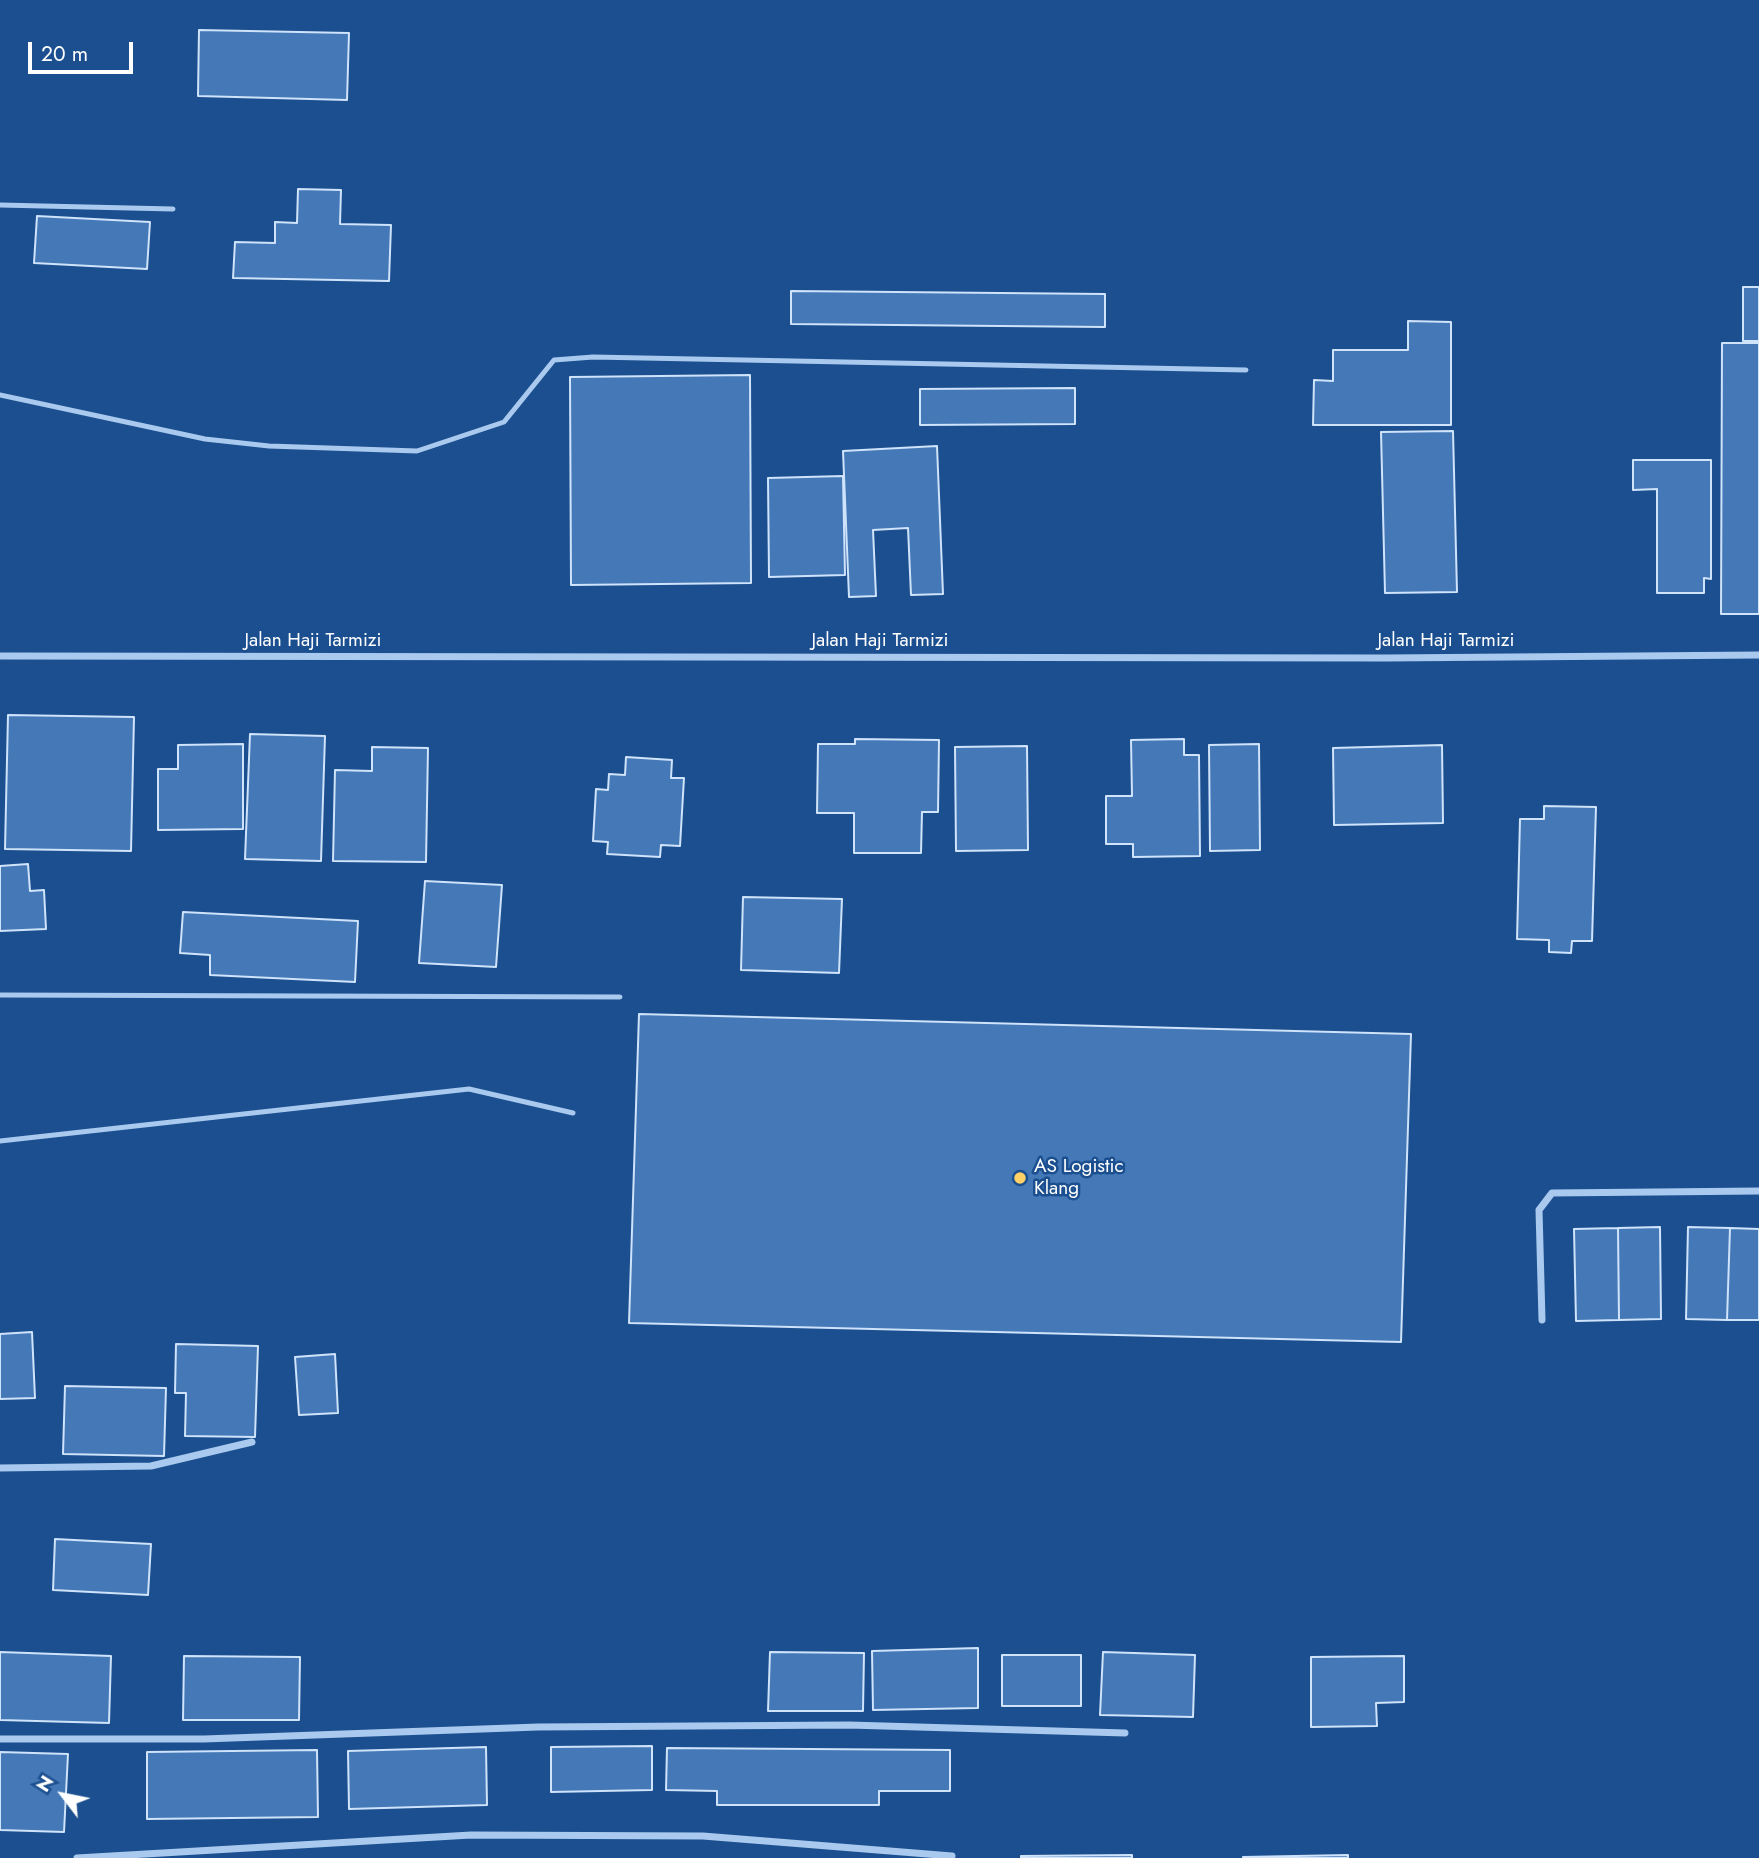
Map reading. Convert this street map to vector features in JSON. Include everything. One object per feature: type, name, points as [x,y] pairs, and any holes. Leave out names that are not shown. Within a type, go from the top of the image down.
[{"type":"street","name":"Jalan Haji Tarmizi","points":[[0,656],[1400,658],[1759,655]]},
{"type":"street","points":[[1542,1320],[1539,1210],[1552,1193],[1759,1191]]},
{"type":"street","points":[[0,1468],[151,1466],[252,1442]]},
{"type":"street","points":[[0,1739],[204,1740],[538,1727],[836,1725],[1125,1733]]},
{"type":"street","points":[[77,1858],[471,1835],[703,1836],[951,1856]]},
{"type":"lane","points":[[0,205],[173,209]]},
{"type":"lane","points":[[0,395],[205,439],[269,446],[416,451],[504,422],[554,360],[607,357],[1246,370]]},
{"type":"lane","points":[[0,995],[620,997]]},
{"type":"lane","points":[[0,1141],[469,1088],[573,1113]]},
{"type":"building","points":[[199,30],[349,33],[347,100],[198,96]]},
{"type":"building","points":[[298,189],[341,190],[340,224],[391,225],[389,281],[233,278],[235,242],[275,243],[275,222],[297,223]]},
{"type":"building","points":[[37,216],[150,222],[147,269],[34,263]]},
{"type":"building","points":[[1743,287],[1759,287],[1759,341],[1743,341]]},
{"type":"building","points":[[791,291],[1105,294],[1105,327],[791,324]]},
{"type":"building","points":[[1408,321],[1451,322],[1451,425],[1313,425],[1314,380],[1333,381],[1333,350],[1408,350]]},
{"type":"building","points":[[1722,343],[1759,343],[1759,614],[1721,614]]},
{"type":"building","points":[[750,375],[751,583],[571,585],[570,377]]},
{"type":"building","points":[[1075,388],[1075,424],[920,425],[920,389]]},
{"type":"building","points":[[1453,431],[1457,592],[1385,593],[1381,432]]},
{"type":"building","points":[[937,446],[943,594],[911,595],[908,528],[873,530],[876,596],[849,597],[843,451]]},
{"type":"building","points":[[1633,460],[1711,460],[1711,579],[1704,578],[1704,593],[1657,593],[1657,489],[1633,490]]},
{"type":"building","points":[[843,476],[845,575],[769,577],[768,478]]},
{"type":"building","points":[[8,715],[134,717],[131,851],[5,849]]},
{"type":"building","points":[[250,734],[325,736],[321,861],[245,859]]},
{"type":"building","points":[[855,739],[939,740],[938,812],[922,812],[921,853],[854,853],[854,813],[817,813],[818,744],[855,744]]},
{"type":"building","points":[[1184,739],[1184,755],[1199,755],[1200,856],[1133,857],[1133,844],[1106,844],[1106,796],[1132,796],[1131,740]]},
{"type":"building","points":[[243,744],[243,829],[158,830],[158,769],[178,769],[178,745]]},
{"type":"building","points":[[1259,744],[1260,850],[1210,851],[1209,745]]},
{"type":"building","points":[[1442,745],[1443,823],[1334,825],[1333,748]]},
{"type":"building","points":[[1027,746],[1028,850],[956,851],[955,747]]},
{"type":"building","points":[[372,747],[428,748],[426,862],[333,861],[335,770],[372,771]]},
{"type":"building","points":[[626,757],[672,760],[671,778],[684,778],[680,846],[661,845],[660,857],[607,854],[608,842],[593,841],[596,789],[608,790],[609,774],[625,775]]},
{"type":"building","points":[[1544,806],[1596,807],[1592,941],[1572,941],[1571,953],[1549,952],[1549,940],[1517,939],[1520,819],[1544,819]]},
{"type":"building","points":[[28,864],[30,891],[44,890],[46,929],[0,931],[0,866]]},
{"type":"building","points":[[425,881],[502,885],[496,967],[419,963]]},
{"type":"building","points":[[743,897],[842,899],[839,973],[741,970]]},
{"type":"building","points":[[183,912],[358,921],[355,982],[210,975],[210,955],[180,953]]},
{"type":"building","name":"AS Logistic Klang","points":[[639,1014],[1411,1034],[1401,1342],[629,1323]]},
{"type":"building","points":[[1660,1227],[1661,1319],[1619,1320],[1618,1228]]},
{"type":"building","points":[[1688,1227],[1730,1228],[1727,1320],[1686,1319]]},
{"type":"building","points":[[1618,1228],[1619,1320],[1576,1321],[1574,1229]]},
{"type":"building","points":[[1730,1228],[1759,1229],[1759,1320],[1727,1320]]},
{"type":"building","points":[[32,1332],[35,1398],[0,1399],[0,1334]]},
{"type":"building","points":[[176,1344],[258,1346],[255,1437],[185,1436],[186,1393],[175,1393]]},
{"type":"building","points":[[335,1354],[338,1413],[299,1415],[295,1357]]},
{"type":"building","points":[[65,1386],[166,1388],[164,1456],[63,1454]]},
{"type":"building","points":[[55,1539],[151,1544],[148,1595],[53,1590]]},
{"type":"building","points":[[978,1648],[978,1708],[873,1710],[872,1651]]},
{"type":"building","points":[[0,1652],[111,1656],[109,1723],[0,1720]]},
{"type":"building","points":[[770,1652],[864,1653],[863,1711],[768,1711]]},
{"type":"building","points":[[1103,1652],[1195,1655],[1193,1717],[1100,1715]]},
{"type":"building","points":[[1002,1655],[1081,1655],[1081,1706],[1002,1706]]},
{"type":"building","points":[[184,1656],[300,1657],[299,1720],[183,1720]]},
{"type":"building","points":[[1404,1656],[1404,1702],[1376,1703],[1377,1726],[1311,1727],[1311,1657]]},
{"type":"building","points":[[652,1746],[652,1790],[551,1792],[551,1747]]},
{"type":"building","points":[[486,1747],[487,1805],[349,1809],[348,1751]]},
{"type":"building","points":[[667,1748],[950,1750],[950,1791],[879,1791],[879,1805],[717,1805],[717,1791],[666,1790]]},
{"type":"building","points":[[317,1750],[318,1817],[147,1819],[147,1752]]},
{"type":"building","points":[[0,1752],[68,1754],[64,1832],[0,1830]]},
{"type":"building","points":[[1132,1855],[1132,1858],[1021,1858],[1021,1856]]},
{"type":"building","points":[[1348,1855],[1348,1858],[1243,1858],[1243,1857]]},
{"type":"place","name":"AS Logistic Klang","points":[[1020,1178]]}]
